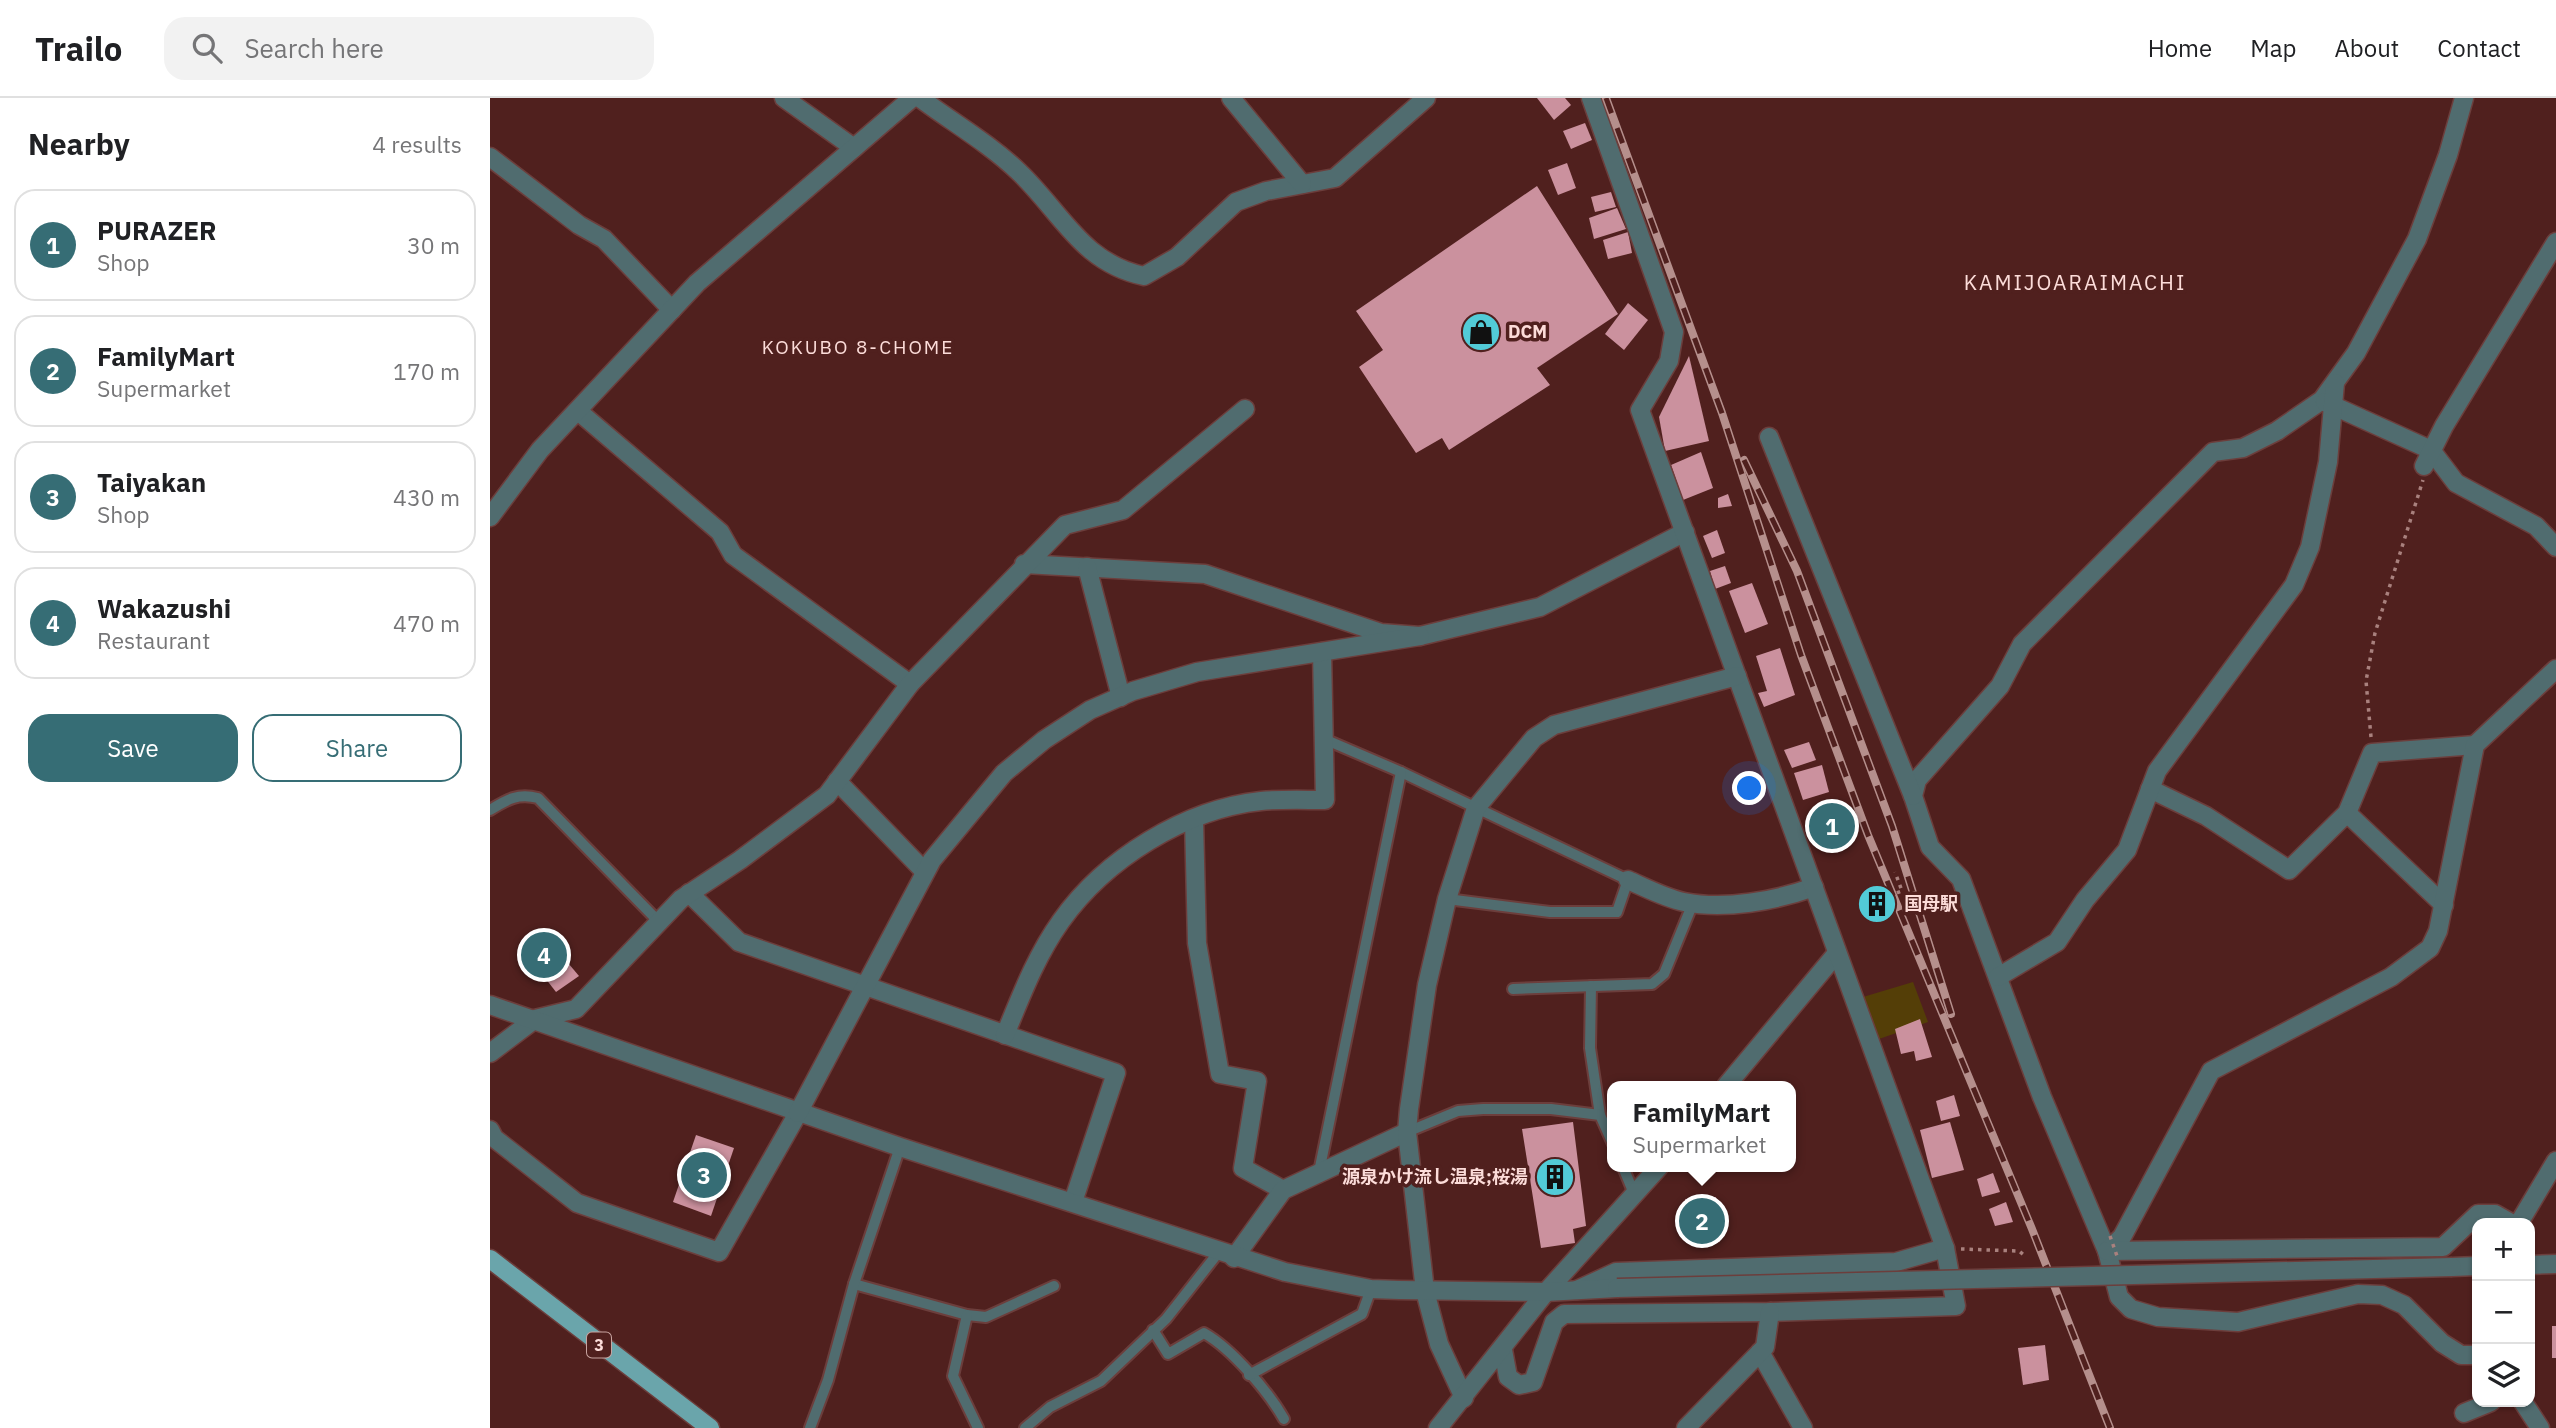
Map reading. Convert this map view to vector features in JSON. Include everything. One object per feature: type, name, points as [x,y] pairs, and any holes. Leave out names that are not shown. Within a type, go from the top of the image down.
[{"type":"main road","name":"3","points":[[490,1259],[710,1428]]},
{"type":"street","points":[[784,98],[854,148]]},
{"type":"street","points":[[490,517],[540,450],[697,283],[912,98]]},
{"type":"street","points":[[920,98],[1017,170],[1092,254],[1120,271],[1144,276],[1177,257],[1236,202],[1266,191],[1335,178],[1426,98]]},
{"type":"street","points":[[1231,98],[1302,184]]},
{"type":"street","points":[[1503,1350],[1508,1377],[1519,1385],[1533,1382],[1554,1322],[1564,1314],[1770,1312],[1956,1306],[1945,1248],[1640,410],[1669,361],[1674,332],[1591,98]]},
{"type":"street","points":[[1998,978],[2057,942],[2085,900],[2127,849],[2157,771],[2294,585],[2309,547],[2325,474],[2328,403],[2335,382],[2356,353],[2417,239],[2448,155],[2464,98]]},
{"type":"street","points":[[490,157],[579,225],[604,239],[672,310]]},
{"type":"street","points":[[2428,458],[2553,252]]},
{"type":"street","points":[[2328,403],[2428,458],[2456,483],[2536,526],[2556,547]]},
{"type":"street","points":[[1913,796],[1917,780],[2000,687],[2022,644],[2213,452],[2243,447],[2328,403]]},
{"type":"street","points":[[490,1053],[536,1019],[576,1009],[689,893],[740,860],[827,794],[910,684],[980,615],[1024,564],[1065,525],[1123,510],[1245,409]]},
{"type":"street","points":[[578,411],[720,531],[733,555],[910,684]]},
{"type":"street","points":[[1769,437],[1913,796],[1930,846],[1961,879],[2042,1097],[2111,1247],[2119,1297],[2131,1309],[2158,1317],[2238,1322],[2358,1294],[2382,1295],[2404,1305],[2442,1343],[2461,1355],[2472,1355]]},
{"type":"street","points":[[490,1130],[494,1138],[577,1203],[719,1252],[798,1113],[925,872],[971,809],[1004,773],[1044,740],[1090,710],[1121,696],[1197,672],[1420,636],[1540,607],[1685,532]]},
{"type":"street","points":[[1024,564],[1205,573],[1381,633],[1420,636]]},
{"type":"street","points":[[1087,567],[1121,696]]},
{"type":"street","points":[[1005,1035],[1028,975],[1061,920],[1120,860],[1170,830],[1218,810],[1260,801],[1325,800],[1322,652]]},
{"type":"street","points":[[1464,1398],[1439,1344],[1426,1291],[1407,1132],[1427,985],[1447,899],[1476,808],[1534,738],[1554,725],[1737,676]]},
{"type":"street","points":[[2150,789],[2206,816],[2289,870],[2347,813],[2372,753],[2475,745],[2553,676]]},
{"type":"street","points":[[2111,1247],[2122,1237],[2211,1071],[2391,977],[2430,948],[2438,931],[2444,905],[2475,745]]},
{"type":"street","points":[[837,781],[925,872]]},
{"type":"street","points":[[2347,813],[2444,905]]},
{"type":"street","points":[[1194,820],[1197,943],[1220,1074],[1257,1081],[1243,1168],[1283,1190]]},
{"type":"street","points":[[1628,880],[1693,903],[1712,905],[1794,894],[1814,887]]},
{"type":"street","points":[[689,893],[739,942],[1115,1073],[1073,1202]]},
{"type":"street","points":[[1730,1081],[1837,953]]},
{"type":"street","points":[[490,1005],[798,1113],[1073,1202],[1226,1255],[1284,1272],[1371,1289],[1546,1292],[2472,1266]]},
{"type":"street","points":[[1226,1255],[1283,1190],[1407,1132]]},
{"type":"street","points":[[2522,1218],[2556,1161]]},
{"type":"street","points":[[1438,1428],[1503,1350],[1546,1292],[1655,1172]]},
{"type":"street","points":[[2474,1218],[2478,1214],[2495,1214],[2502,1218]]},
{"type":"street","points":[[2111,1247],[2443,1247],[2472,1220]]},
{"type":"street","points":[[1577,1290],[1616,1272],[1896,1262],[1945,1248]]},
{"type":"street","points":[[2535,1265],[2556,1264]]},
{"type":"street","points":[[1686,1428],[1765,1347],[1770,1312]]},
{"type":"street","points":[[1760,1352],[1803,1428]]},
{"type":"street","points":[[2464,1413],[2479,1407]]},
{"type":"street","points":[[2526,1407],[2540,1428]]},
{"type":"lane","points":[[1324,739],[1401,772],[1628,880],[1617,912],[1550,912],[1447,899]]},
{"type":"lane","points":[[1319,1172],[1401,772]]},
{"type":"lane","points":[[490,810],[523,794],[538,798],[659,922]]},
{"type":"lane","points":[[1513,989],[1652,984],[1664,974],[1693,903]]},
{"type":"lane","points":[[1591,986],[1590,1048],[1600,1115],[1607,1131]]},
{"type":"lane","points":[[1407,1132],[1458,1111],[1551,1109],[1600,1115]]},
{"type":"lane","points":[[810,1428],[828,1380],[854,1284],[900,1147]]},
{"type":"lane","points":[[1625,1172],[1635,1196]]},
{"type":"lane","points":[[1025,1428],[1050,1407],[1101,1381],[1166,1319],[1226,1255]]},
{"type":"lane","points":[[854,1284],[967,1315],[986,1317],[1054,1286]]},
{"type":"lane","points":[[1249,1375],[1362,1314],[1371,1289]]},
{"type":"lane","points":[[967,1315],[953,1376],[978,1428]]},
{"type":"lane","points":[[1153,1330],[1168,1354],[1204,1334],[1219,1342],[1274,1400],[1284,1419]]},
{"type":"path","points":[[2372,753],[2366,681],[2375,633],[2428,458]]},
{"type":"path","points":[[1881,898],[1902,891],[1895,872]]},
{"type":"path","points":[[1945,1248],[2019,1251],[2025,1256]]},
{"type":"shaded area","points":[[1913,982],[1928,1022],[1879,1039],[1863,997]]},
{"type":"building","points":[[1537,98],[1565,98],[1571,105],[1554,120]]},
{"type":"building","points":[[1585,123],[1592,140],[1571,149],[1563,131]]},
{"type":"building","points":[[1567,163],[1576,188],[1558,195],[1548,170]]},
{"type":"building","name":"DCM","points":[[1537,186],[1618,314],[1537,368],[1550,385],[1449,450],[1442,438],[1416,453],[1359,367],[1383,350],[1356,311]]},
{"type":"building","points":[[1611,192],[1616,207],[1595,212],[1591,197]]},
{"type":"building","points":[[1617,208],[1626,229],[1594,239],[1589,218]]},
{"type":"building","points":[[1628,232],[1632,253],[1608,259],[1603,240]]},
{"type":"building","points":[[1628,303],[1648,320],[1624,350],[1605,334]]},
{"type":"building","points":[[1689,356],[1709,441],[1665,451],[1659,417]]},
{"type":"building","points":[[1701,452],[1713,488],[1683,500],[1671,465]]},
{"type":"building","points":[[1728,494],[1732,506],[1718,508],[1718,498]]},
{"type":"building","points":[[1717,530],[1725,553],[1712,558],[1703,536]]},
{"type":"building","points":[[1725,566],[1731,583],[1715,589],[1710,571]]},
{"type":"building","points":[[1752,583],[1768,624],[1745,633],[1729,591]]},
{"type":"building","points":[[1780,648],[1795,695],[1764,707],[1758,693],[1767,691],[1756,656]]},
{"type":"building","points":[[1809,742],[1816,760],[1792,768],[1784,750]]},
{"type":"building","points":[[1822,765],[1829,792],[1803,800],[1794,773]]},
{"type":"building","points":[[1839,810],[1847,835],[1826,843],[1817,817]]},
{"type":"building","name":"国母駅","points":[[1877,888],[1885,909],[1875,914],[1866,892]]},
{"type":"building","points":[[542,932],[579,976],[556,992],[521,947]]},
{"type":"building","points":[[1920,1019],[1932,1057],[1916,1061],[1914,1051],[1901,1054],[1895,1029]]},
{"type":"building","points":[[1954,1095],[1960,1116],[1941,1121],[1936,1101]]},
{"type":"building","name":"源泉かけ流し温泉;桜湯","points":[[1573,1122],[1586,1226],[1573,1229],[1575,1243],[1541,1248],[1522,1129]]},
{"type":"building","points":[[1950,1122],[1964,1170],[1932,1178],[1920,1130]]},
{"type":"building","points":[[696,1135],[734,1148],[711,1216],[673,1202]]},
{"type":"building","points":[[1993,1173],[2000,1192],[1982,1197],[1977,1179]]},
{"type":"building","points":[[1716,1197],[1720,1242],[1689,1244],[1685,1199]]},
{"type":"building","points":[[2006,1202],[2013,1222],[1995,1226],[1989,1209]]},
{"type":"building","points":[[2552,1326],[2556,1326],[2556,1358],[2552,1358]]},
{"type":"building","points":[[2045,1345],[2049,1380],[2023,1385],[2018,1348]]},
{"type":"railway","points":[[1606,98],[1722,413],[1801,655],[1868,835],[2032,1229],[2110,1428]]},
{"type":"railway","points":[[1744,460],[1797,571],[1892,826],[1951,1014]]},
{"type":"place","name":"DCM","points":[[1481,332]]},
{"type":"place","name":"PURAZER","points":[[1832,826]]},
{"type":"place","name":"国母駅","points":[[1877,904]]},
{"type":"place","name":"Wakazushi","points":[[544,955]]},
{"type":"place","name":"Taiyakan","points":[[704,1175]]},
{"type":"place","name":"源泉かけ流し温泉;桜湯","points":[[1555,1177]]},
{"type":"place","name":"FamilyMart","points":[[1702,1221]]},
{"type":"district","name":"KAMIJOARAIMACHI","points":[[2075,283]]},
{"type":"district","name":"KOKUBO 8-CHOME","points":[[858,347]]}]
